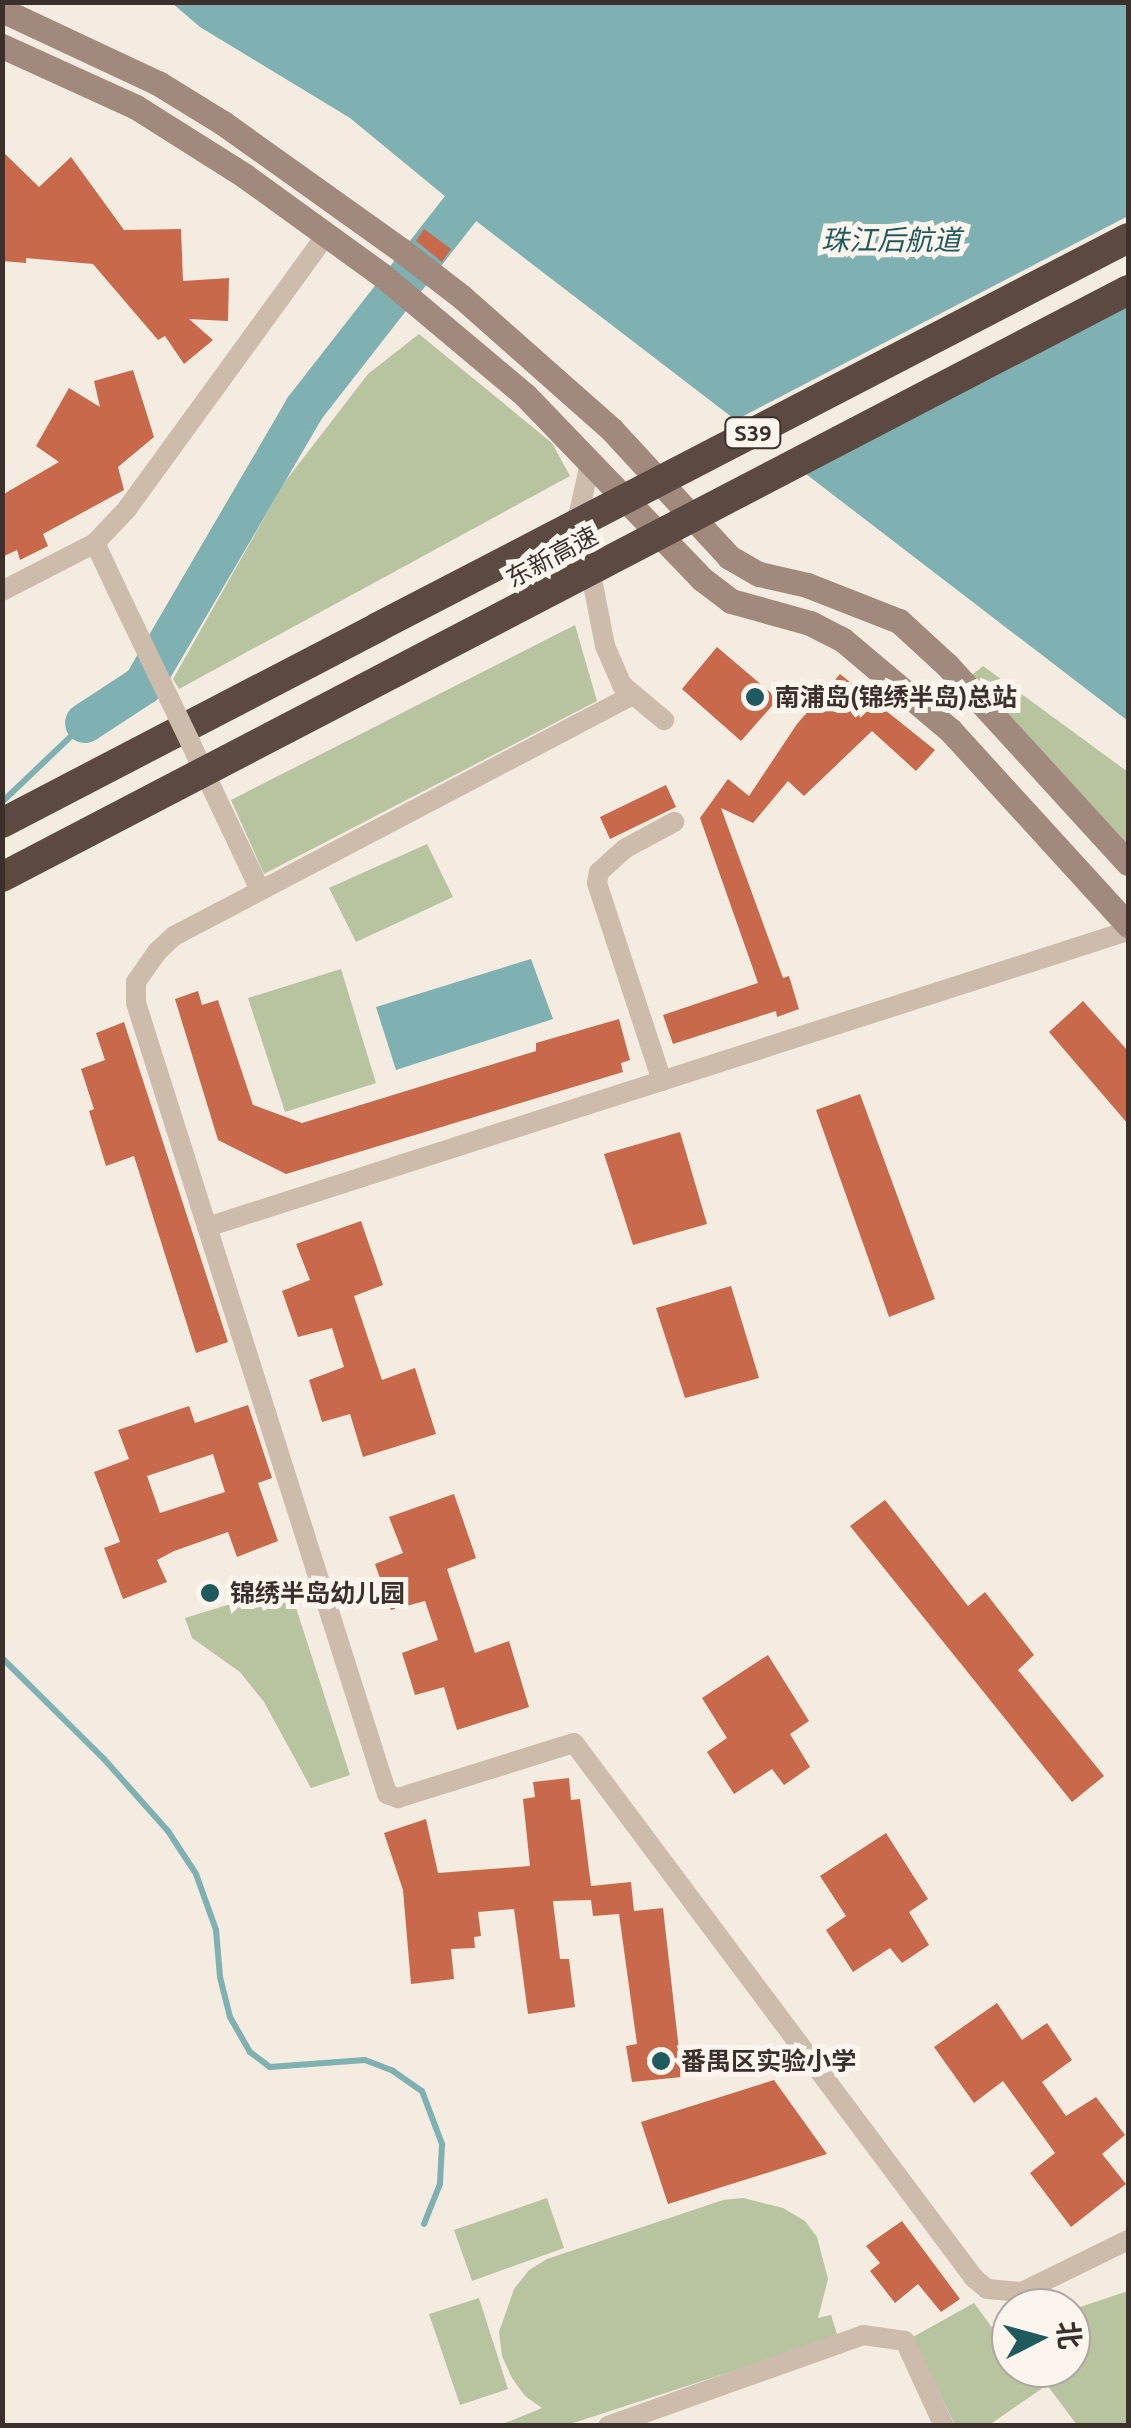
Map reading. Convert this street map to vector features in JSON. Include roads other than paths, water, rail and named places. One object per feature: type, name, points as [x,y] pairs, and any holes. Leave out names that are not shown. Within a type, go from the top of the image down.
[{"type":"highway","name":"东新高速","points":[[2,823],[1128,238]]},
{"type":"highway","name":"东新高速","points":[[2,877],[1128,290]]},
{"type":"street","points":[[2,10],[158,84],[223,123],[400,250],[463,298],[612,430],[728,557],[759,574],[807,585],[899,621],[948,664],[1128,863]]},
{"type":"street","points":[[2,46],[136,107],[382,275],[524,395],[702,579],[731,601],[810,623],[843,640],[950,730],[1128,928],[207,1227]]},
{"type":"street","points":[[2,591],[95,543],[128,509],[327,234]]},
{"type":"street","points":[[590,463],[579,513],[604,646],[632,696],[664,720]]},
{"type":"street","points":[[95,543],[259,888]]},
{"type":"street","points":[[632,696],[259,888],[174,936],[156,952],[136,982],[136,1003],[387,1794],[398,1798],[574,1743],[974,2278],[988,2289],[1022,2292],[1128,2240]]},
{"type":"street","points":[[662,1081],[597,883],[599,872],[626,848],[674,822]]},
{"type":"street","points":[[608,2426],[862,2334],[905,2342],[944,2426]]},
{"type":"water","name":"珠江后航道","points":[[172,3],[1128,3],[1128,721],[463,211],[350,118],[200,27]]},
{"type":"water","points":[[531,959],[553,1019],[396,1070],[376,1007]]},
{"type":"waterway","points":[[85,723],[143,685],[304,409],[493,167]]},
{"type":"waterway","points":[[2,802],[85,723]]},
{"type":"waterway","points":[[2,1246],[2,1312]]},
{"type":"waterway","points":[[2,1658],[104,1759],[168,1831],[196,1874],[216,1930],[220,1977],[230,2017],[250,2052],[270,2067],[365,2060],[393,2071],[422,2091],[442,2144],[440,2184],[424,2224]]},
{"type":"place","name":"南浦岛(锦绣半岛)总站","points":[[755,697]]},
{"type":"place","name":"锦绣半岛幼儿园","points":[[210,1593]]},
{"type":"place","name":"番禺区实验小学","points":[[661,2061]]}]
